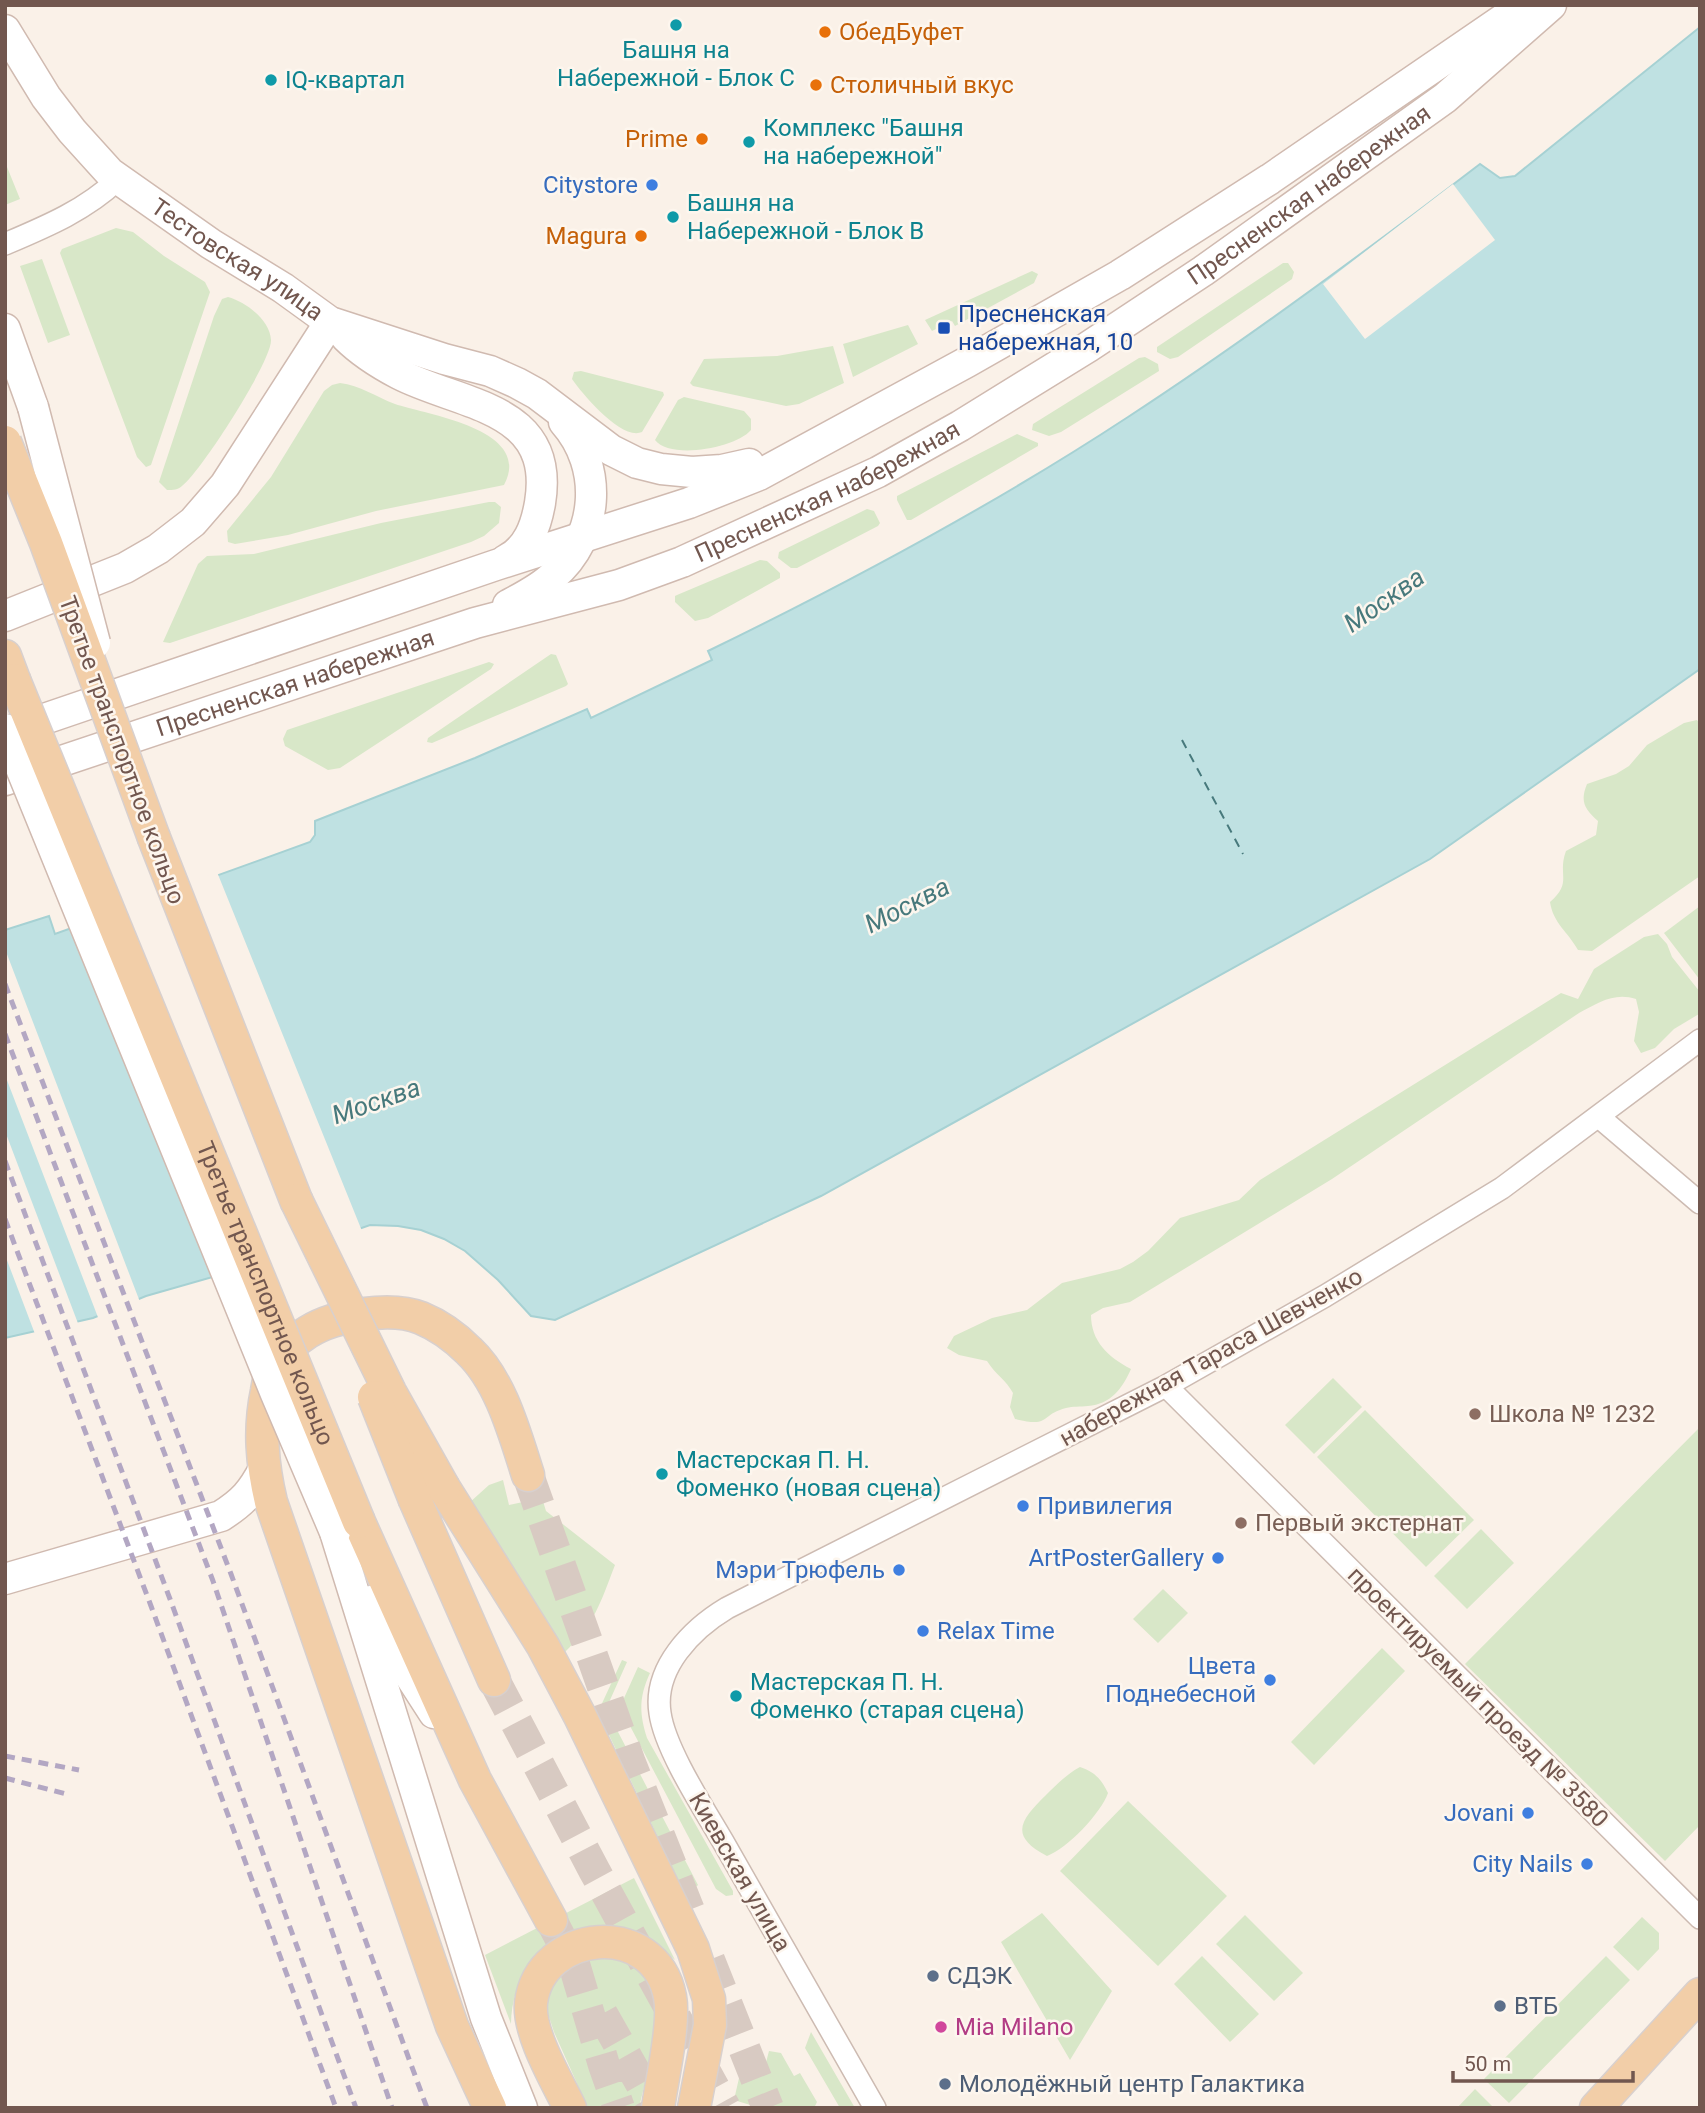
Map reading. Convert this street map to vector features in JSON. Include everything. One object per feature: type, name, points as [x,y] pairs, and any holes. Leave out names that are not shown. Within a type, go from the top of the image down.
[{"type":"main road","name":"Пресненская набережная","points":[[5,730],[689,503],[759,475],[1120,275],[1281,172],[1524,5]]},
{"type":"main road","name":"Пресненская набережная","points":[[5,780],[475,623],[620,585],[682,562],[878,472],[960,426],[1088,347],[1203,271],[1445,98],[1551,5]]},
{"type":"main road","name":"Тестовская улица","points":[[5,30],[46,97],[72,131],[117,180],[330,322],[385,342],[489,371],[537,394]]},
{"type":"main road","points":[[5,616],[125,568],[158,549],[193,522],[225,485],[330,322],[358,348],[399,374],[496,411],[526,433],[540,460],[542,480],[538,511],[526,543],[518,554],[496,565]]},
{"type":"main road","points":[[5,328],[33,407],[93,635],[154,838]]},
{"type":"main road","points":[[537,394],[611,450],[637,463],[661,469],[692,472],[722,470],[762,462],[822,441]]},
{"type":"main road","points":[[475,623],[553,577],[582,538],[592,507],[592,480],[584,455],[572,431],[537,394]]},
{"type":"main road","name":"Третье транспортное кольцо","points":[[5,442],[46,543],[154,838],[296,1200],[415,1500],[495,1679]]},
{"type":"main road","name":"Третье транспортное кольцо","points":[[5,656],[199,1136],[347,1527],[475,1780],[551,1920]]},
{"type":"main road","points":[[5,730],[276,1394],[347,1527],[486,2018],[517,2095]]},
{"type":"main road","points":[[296,1200],[390,1392],[444,1488],[543,1646],[580,1716],[693,1949],[709,1999],[710,2025],[694,2108]]},
{"type":"main road","points":[[485,2099],[452,2026],[271,1502],[261,1438],[271,1372],[285,1351],[308,1332],[341,1318],[386,1312],[419,1317],[446,1332],[471,1353],[498,1391],[528,1475]]},
{"type":"main road","points":[[5,1579],[221,1516],[241,1503],[264,1469]]},
{"type":"main road","points":[[570,2108],[538,2040],[531,2004],[535,1989],[548,1967],[566,1952],[587,1943],[606,1941],[625,1944],[640,1952],[655,1964],[665,1980],[672,2012],[658,2108]]},
{"type":"main road","points":[[1596,2108],[1700,1994]]},
{"type":"street","points":[[5,244],[85,206],[117,180]]},
{"type":"street","name":"набережная Тараса Шевченко","points":[[695,1630],[727,1608],[1166,1387],[1325,1296],[1502,1188],[1700,1040]]},
{"type":"street","points":[[1599,1117],[1700,1203]]},
{"type":"street","name":"проектируемый проезд № 3580","points":[[1166,1387],[1700,1918]]},
{"type":"street","name":"Киевская улица","points":[[695,1630],[663,1680],[659,1712],[665,1734],[701,1803],[875,2108]]},
{"type":"green space","points":[[5,162],[20,199],[5,205]]},
{"type":"green space","points":[[116,228],[133,232],[205,282],[210,292],[151,465],[146,467],[137,457],[60,253],[62,249]]},
{"type":"green space","points":[[42,259],[70,335],[48,343],[20,266]]},
{"type":"green space","points":[[1283,263],[1288,263],[1294,272],[1292,279],[1178,357],[1170,359],[1157,352],[1157,347]]},
{"type":"green space","points":[[1032,271],[1038,274],[1034,283],[955,326],[952,321],[932,331],[925,320]]},
{"type":"green space","points":[[228,297],[242,303],[262,319],[270,333],[268,352],[234,416],[204,461],[180,487],[167,490],[159,482],[214,316],[222,299]]},
{"type":"green space","points":[[908,325],[918,344],[853,377],[843,344]]},
{"type":"green space","points":[[833,346],[844,383],[799,404],[786,406],[693,386],[690,383],[704,359],[777,356]]},
{"type":"green space","points":[[1145,357],[1158,364],[1159,371],[1061,432],[1049,436],[1032,430],[1033,424],[1139,358]]},
{"type":"green space","points":[[581,371],[663,392],[664,395],[642,432],[634,433],[614,423],[585,395],[572,379],[574,372]]},
{"type":"green space","points":[[340,383],[395,404],[473,428],[491,438],[504,450],[509,466],[504,485],[376,511],[288,535],[235,544],[228,542],[227,531],[271,477],[324,391]]},
{"type":"green space","points":[[684,397],[744,411],[751,419],[751,430],[732,442],[703,449],[674,449],[663,446],[655,440],[678,400]]},
{"type":"green space","points":[[1017,434],[1038,443],[1038,446],[907,520],[897,496]]},
{"type":"green space","points":[[495,502],[501,507],[499,523],[484,536],[471,542],[170,643],[163,642],[198,564],[207,556],[254,554],[381,523]]},
{"type":"green space","points":[[867,509],[874,511],[880,523],[878,526],[797,568],[791,568],[778,558],[779,552]]},
{"type":"green space","points":[[760,560],[767,561],[780,573],[780,578],[708,618],[695,621],[675,602],[677,595]]},
{"type":"green space","points":[[551,654],[556,655],[568,684],[566,686],[432,743],[427,742],[428,738]]},
{"type":"green space","points":[[489,662],[494,664],[491,669],[340,768],[328,770],[285,746],[283,739],[287,730]]},
{"type":"green space","points":[[1697,720],[1700,724],[1700,876],[1592,951],[1578,950],[1558,922],[1550,902],[1563,883],[1566,851],[1596,835],[1598,821],[1589,813],[1584,800],[1587,784],[1616,774],[1629,766],[1647,745],[1684,723]]},
{"type":"green space","points":[[1700,906],[1700,980],[1664,933]]},
{"type":"green space","points":[[1658,934],[1667,944],[1672,957],[1700,992],[1699,1014],[1674,1029],[1655,1048],[1641,1053],[1634,1041],[1639,1012],[1636,999],[1613,998],[1593,1006],[1332,1179],[1130,1302],[1103,1308],[1091,1315],[1094,1333],[1102,1347],[1131,1369],[1120,1389],[1109,1399],[1096,1405],[1066,1408],[1040,1421],[1015,1419],[1010,1407],[1013,1393],[987,1361],[959,1355],[947,1348],[954,1336],[992,1318],[1027,1310],[1062,1283],[1120,1269],[1133,1262],[1148,1251],[1180,1218],[1239,1200],[1260,1180],[1561,993],[1578,999],[1594,969],[1644,937]]},
{"type":"green space","points":[[1333,1378],[1362,1407],[1314,1454],[1285,1425]]},
{"type":"green space","points":[[1365,1410],[1474,1520],[1426,1567],[1317,1457]]},
{"type":"green space","points":[[1700,1427],[1700,1825],[1665,1861],[1465,1664]]},
{"type":"green space","points":[[503,1480],[509,1505],[542,1498],[546,1511],[615,1565],[590,1622],[564,1653],[469,1503],[489,1485]]},
{"type":"green space","points":[[1481,1529],[1514,1563],[1467,1609],[1434,1576]]},
{"type":"green space","points":[[1163,1589],[1188,1613],[1158,1643],[1133,1619]]},
{"type":"green space","points":[[1382,1648],[1405,1671],[1314,1765],[1291,1742]]},
{"type":"green space","points":[[622,1660],[627,1662],[606,1709],[698,1885],[686,1896],[598,1712]]},
{"type":"green space","points":[[638,1667],[650,1673],[641,1705],[647,1738],[733,1895],[726,1896],[716,1889],[620,1707]]},
{"type":"green space","points":[[1080,1767],[1097,1777],[1108,1793],[1082,1829],[1064,1846],[1047,1856],[1027,1841],[1022,1827],[1030,1812],[1062,1779]]},
{"type":"green space","points":[[1128,1801],[1227,1896],[1158,1966],[1060,1871]]},
{"type":"green space","points":[[634,1878],[675,1960],[650,1940],[628,1929],[604,1926],[578,1930],[549,1944],[528,1966],[516,1993],[511,2024],[485,1955]]},
{"type":"green space","points":[[1042,1913],[1112,1991],[1070,2060],[1001,1942]]},
{"type":"green space","points":[[1245,1915],[1303,1973],[1274,2001],[1216,1944]]},
{"type":"green space","points":[[1642,1917],[1659,1933],[1659,1949],[1638,1971],[1613,1947]]},
{"type":"green space","points":[[613,1955],[642,1970],[650,1983],[654,1999],[654,2037],[639,2108],[588,2108],[548,2014],[548,1996],[553,1983],[577,1960]]},
{"type":"green space","points":[[1202,1956],[1259,2014],[1230,2042],[1174,1984]]},
{"type":"green space","points":[[1606,1956],[1630,1980],[1509,2103],[1484,2079]]},
{"type":"green space","points":[[811,2032],[855,2108],[840,2108],[805,2048]]},
{"type":"green space","points":[[769,2051],[781,2053],[794,2076],[800,2073],[817,2102],[814,2108],[760,2108],[734,2100],[742,2065],[764,2070]]},
{"type":"green space","points":[[1475,2089],[1494,2108],[1457,2108]]},
{"type":"water","name":"Москва","points":[[1700,27],[1700,669],[1430,859],[821,1196],[555,1320],[531,1316],[498,1280],[465,1251],[444,1239],[421,1230],[370,1225],[265,1262],[146,1296],[93,1318],[5,1338],[5,930],[49,916],[55,934],[310,842],[315,835],[315,821],[475,758],[587,709],[591,718],[712,660],[708,651],[922,541],[1026,481],[1128,417],[1306,294],[1480,164],[1500,178],[1515,176]]},
{"type":"pier","points":[[1453,184],[1495,240],[1365,339],[1323,284]]},
{"type":"pier","points":[[217,872],[362,1231],[266,1266],[213,1281],[69,925]]},
{"type":"pier","points":[[5,949],[140,1302],[99,1320],[5,1075]]},
{"type":"pier","points":[[5,1131],[79,1326],[35,1334],[5,1255]]},
{"type":"ferry route","points":[[1182,740],[1243,854]]},
{"type":"tunnel","points":[[528,1475],[630,1763],[692,1918]]},
{"type":"tunnel","points":[[494,1680],[594,1870],[725,2108]]},
{"type":"tunnel","points":[[551,1920],[574,1964],[619,2108]]},
{"type":"tunnel","points":[[709,1960],[768,2108]]},
{"type":"tunnel","points":[[602,2014],[655,2108]]},
{"type":"railway","points":[[5,984],[231,1574],[427,2108]]},
{"type":"railway","points":[[5,1034],[213,1581],[392,2108]]},
{"type":"railway","points":[[5,1161],[170,1599],[356,2108]]},
{"type":"railway","points":[[5,1219],[336,2108]]},
{"type":"railway","points":[[5,1756],[79,1770]]},
{"type":"railway","points":[[5,1778],[70,1795]]},
{"type":"place","name":"Башня на Набережной - Блок С","points":[[676,25]]},
{"type":"place","name":"ОбедБуфет","points":[[825,32]]},
{"type":"place","name":"IQ-квартал","points":[[271,80]]},
{"type":"place","name":"Столичный вкус","points":[[816,85]]},
{"type":"place","name":"Prime","points":[[702,139]]},
{"type":"place","name":"Комплекс \"Башня на набережной\"","points":[[749,142]]},
{"type":"place","name":"Citystore","points":[[652,185]]},
{"type":"place","name":"Башня на Набережной - Блок В","points":[[673,217]]},
{"type":"place","name":"Magura","points":[[641,236]]},
{"type":"place","name":"Пресненская набережная, 10","points":[[944,328]]},
{"type":"place","name":"Школа № 1232","points":[[1475,1414]]},
{"type":"place","name":"Мастерская П. Н. Фоменко (новая сцена)","points":[[662,1474]]},
{"type":"place","name":"Привилегия","points":[[1023,1506]]},
{"type":"place","name":"Первый экстернат","points":[[1241,1523]]},
{"type":"place","name":"ArtPosterGallery","points":[[1218,1558]]},
{"type":"place","name":"Мэри Трюфель","points":[[899,1570]]},
{"type":"place","name":"Relax Time","points":[[923,1631]]},
{"type":"place","name":"Цвета Поднебесной","points":[[1270,1680]]},
{"type":"place","name":"Мастерская П. Н. Фоменко (старая сцена)","points":[[736,1696]]},
{"type":"place","name":"Jovani","points":[[1528,1813]]},
{"type":"place","name":"City Nails","points":[[1587,1864]]},
{"type":"place","name":"СДЭК","points":[[933,1976]]},
{"type":"place","name":"ВТБ","points":[[1500,2006]]},
{"type":"place","name":"Mia Milano","points":[[941,2027]]},
{"type":"place","name":"Молодёжный центр Галактика","points":[[945,2084]]}]
